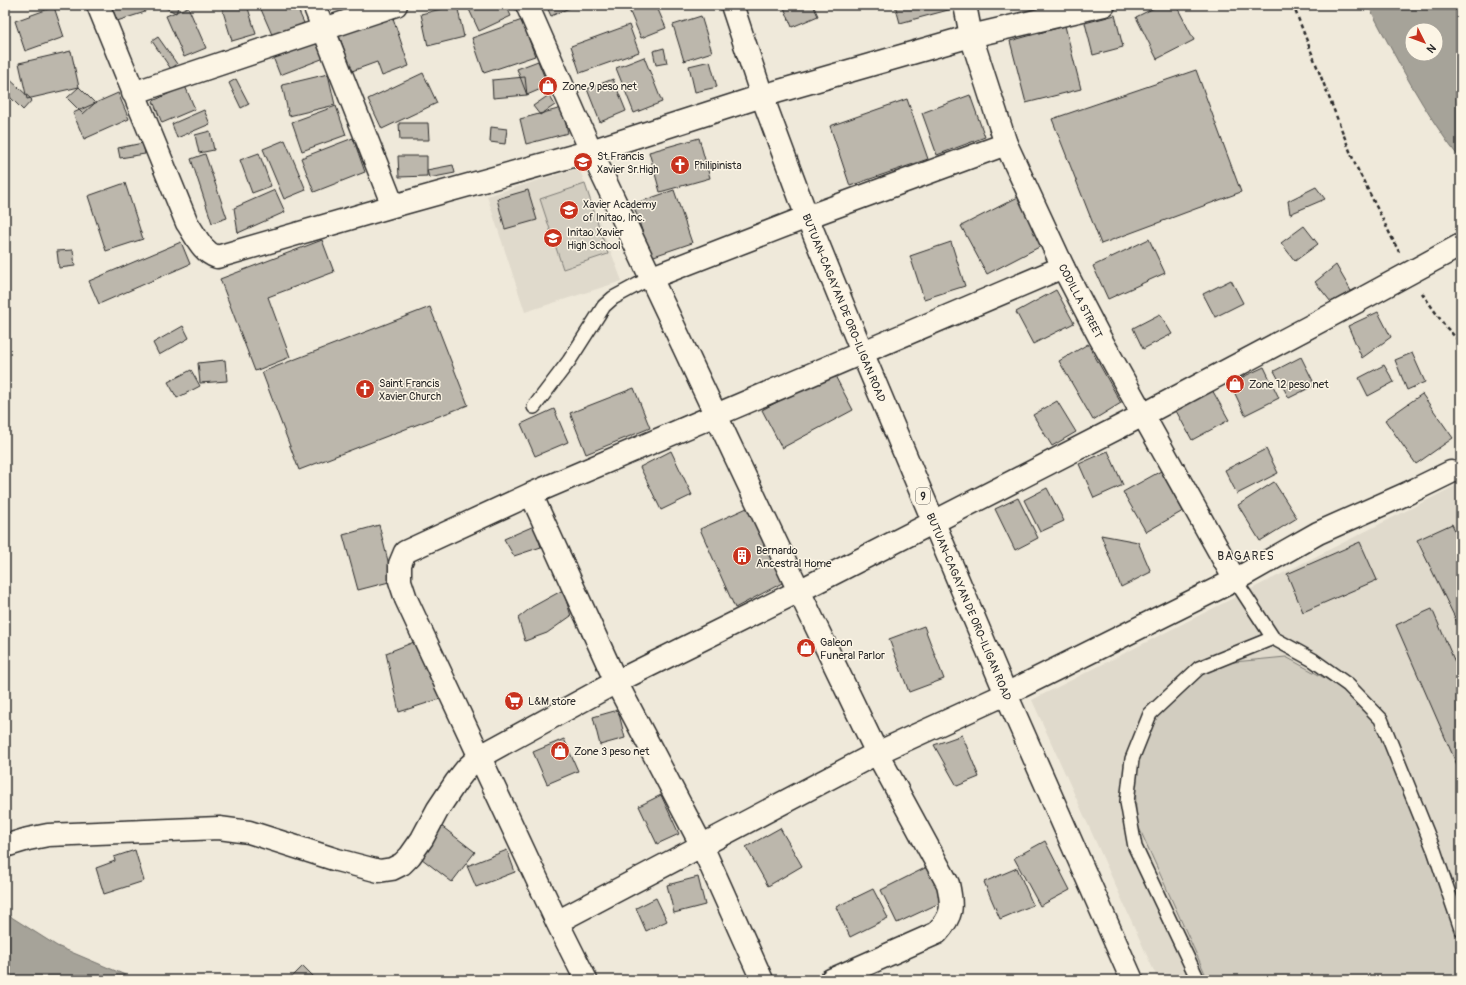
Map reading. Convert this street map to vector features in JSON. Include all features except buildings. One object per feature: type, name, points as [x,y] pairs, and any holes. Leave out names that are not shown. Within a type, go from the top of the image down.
[{"type":"main road","points":[[98,5],[187,223],[204,249],[212,255],[218,257],[393,206],[591,151],[762,96],[971,36],[1104,5]]},
{"type":"main road","points":[[314,5],[393,206]]},
{"type":"main road","points":[[133,93],[396,5]]},
{"type":"main road","points":[[527,5],[591,151],[799,591],[877,753],[948,884],[952,902],[947,922],[937,933],[831,980]]},
{"type":"main road","name":"BUTUAN-CAGAYAN DE ORO-ILIGAN ROAD","points":[[732,5],[762,96],[807,217],[862,352],[1006,694],[1132,980]]},
{"type":"main road","name":"CODILLA STREET","points":[[965,5],[971,36],[1006,144],[1063,267],[1099,336],[1235,580]]},
{"type":"main road","points":[[650,278],[807,217],[1006,144]]},
{"type":"main road","points":[[5,846],[48,835],[219,828],[250,832],[337,860],[380,871],[392,869],[402,864],[410,856],[422,839],[438,809],[456,782],[467,768],[479,757],[616,682],[799,591],[1143,415],[1461,245]]},
{"type":"main road","points":[[586,980],[479,757],[406,599],[400,581],[400,564],[405,552],[531,494],[715,414],[1063,267]]},
{"type":"main road","points":[[557,922],[877,753],[1006,694],[1235,580],[1318,533],[1451,472]]},
{"type":"main road","points":[[531,494],[616,682],[702,846],[762,980]]},
{"type":"lane","points":[[534,407],[569,362],[604,306],[613,298],[650,278]]},
{"type":"lane","points":[[1235,580],[1273,638],[1313,660],[1348,685],[1381,719],[1434,850],[1461,929]]},
{"type":"lane","points":[[1198,980],[1135,847],[1127,802],[1132,759],[1150,714],[1199,668],[1273,638]]},
{"type":"path","points":[[1293,5],[1355,164],[1409,273],[1445,326],[1461,343]]},
{"type":"shaded area","points":[[1368,5],[1461,5],[1461,160],[1435,123],[1400,65]]},
{"type":"shaded area","name":"Initao Xavier High School","points":[[579,168],[622,281],[525,312],[487,196]]},
{"type":"shaded area","points":[[585,184],[608,254],[563,269],[540,199]]},
{"type":"shaded area","points":[[1461,483],[1461,980],[1158,980],[1032,700]]},
{"type":"shaded area","points":[[1286,657],[1372,704],[1461,909],[1461,980],[1208,980],[1136,821],[1135,734],[1213,664]]},
{"type":"shaded area","points":[[5,913],[57,946],[137,980],[5,980]]},
{"type":"place","name":"Zone 9 peso net","points":[[548,86]]},
{"type":"place","name":"St.Francis Xavier Sr.High","points":[[583,162]]},
{"type":"place","name":"Philipinista","points":[[680,165]]},
{"type":"place","name":"Xavier Academy of Initao, Inc.","points":[[569,210]]},
{"type":"place","name":"Initao Xavier High School","points":[[553,238]]},
{"type":"place","name":"Zone 12 peso net","points":[[1235,384]]},
{"type":"place","name":"Saint Francis Xavier Church","points":[[365,389]]},
{"type":"place","name":"Bernardo Ancestral Home","points":[[742,556]]},
{"type":"place","name":"Galeon Funeral Parlor","points":[[806,648]]},
{"type":"place","name":"L&M store","points":[[514,701]]},
{"type":"place","name":"Zone 3 peso net","points":[[560,751]]},
{"type":"district","name":"BAGARES","points":[[1246,556]]}]
